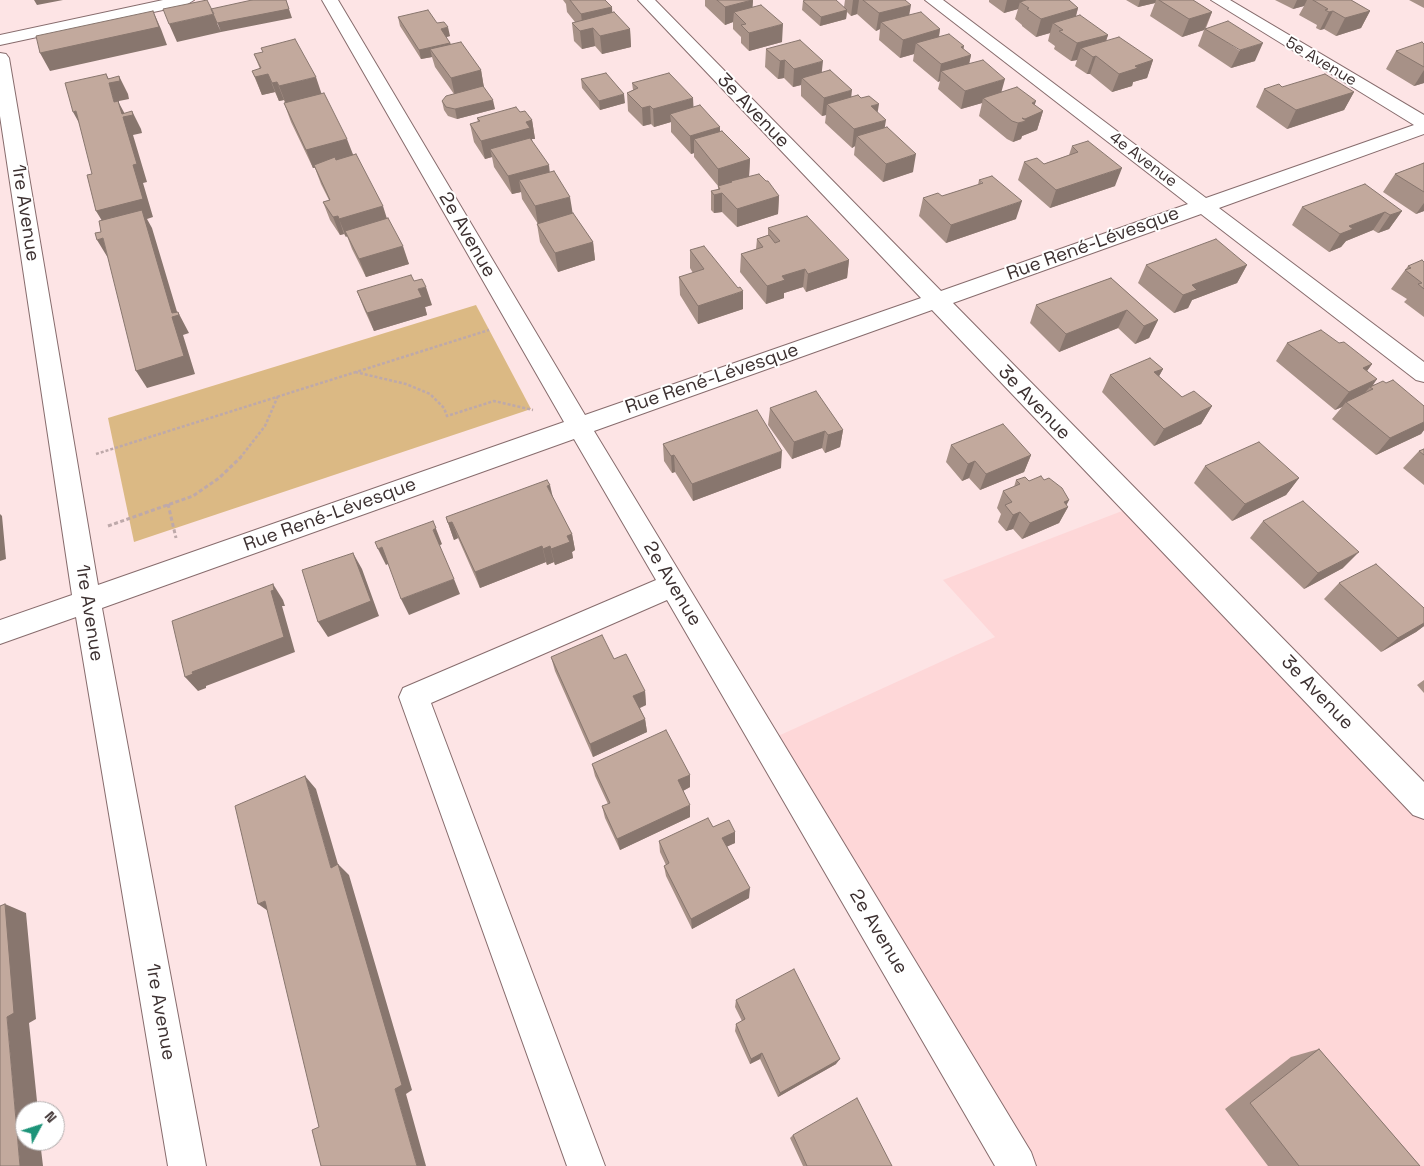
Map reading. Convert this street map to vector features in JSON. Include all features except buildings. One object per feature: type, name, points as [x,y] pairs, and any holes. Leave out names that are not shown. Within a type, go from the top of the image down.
[{"type":"street","points":[[0,40],[186,0]]},
{"type":"street","name":"2e Avenue","points":[[330,0],[517,321],[1017,1166]]},
{"type":"street","name":"3e Avenue","points":[[646,0],[1424,804]]},
{"type":"street","name":"4e Avenue","points":[[933,0],[1424,374]]},
{"type":"street","name":"5e Avenue","points":[[1219,0],[1424,123]]},
{"type":"street","name":"1re Avenue","points":[[0,58],[87,602],[187,1166]]},
{"type":"street","name":"Rue René-Lévesque","points":[[0,632],[1424,128]]},
{"type":"street","points":[[586,1166],[414,697],[673,585]]},
{"type":"path","points":[[65,464],[517,321]]},
{"type":"path","points":[[354,372],[406,384],[430,394],[444,408],[447,416],[494,401],[532,409],[579,426]]},
{"type":"path","points":[[77,537],[193,496],[248,450],[265,426],[278,396]]},
{"type":"shaded area","points":[[476,305],[531,409],[134,542],[108,418]]},
{"type":"shaded area","points":[[1135,506],[1424,804],[1424,1166],[1015,1166],[765,742],[995,637],[943,580]]}]
